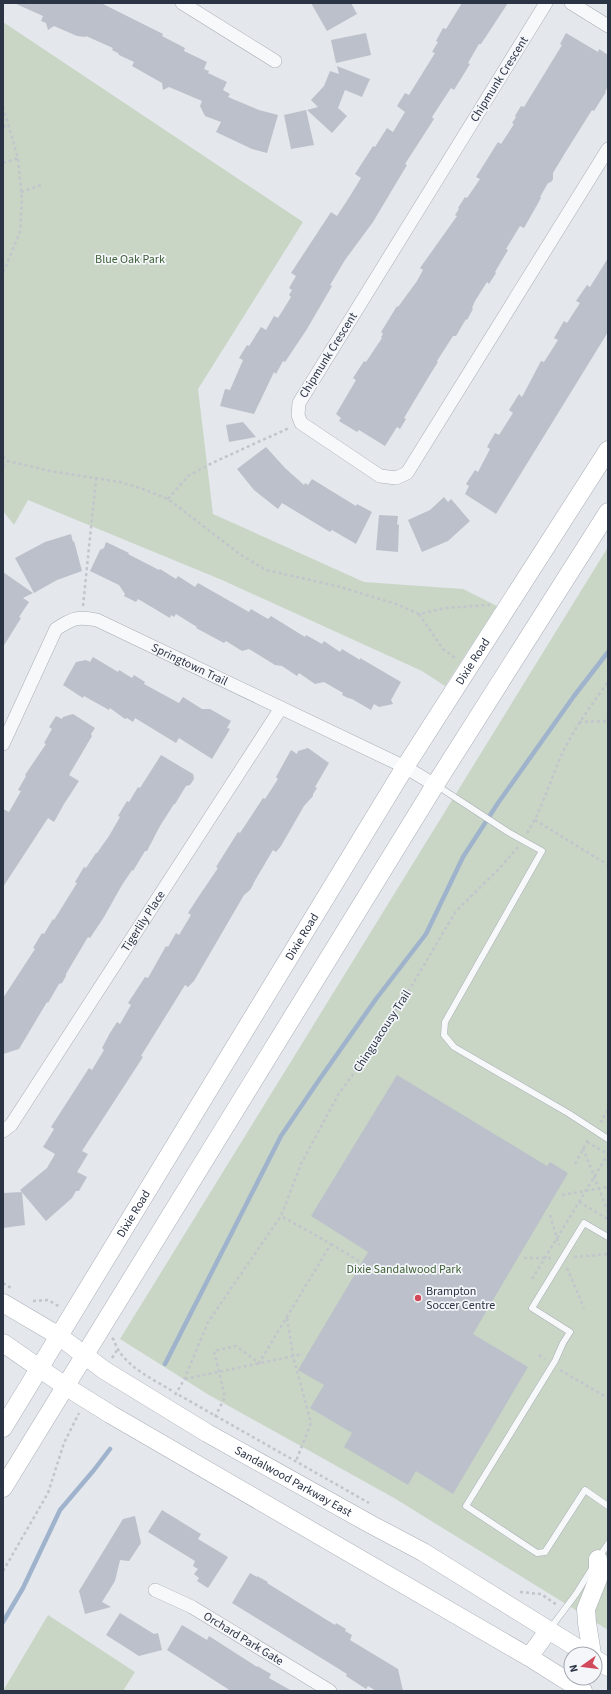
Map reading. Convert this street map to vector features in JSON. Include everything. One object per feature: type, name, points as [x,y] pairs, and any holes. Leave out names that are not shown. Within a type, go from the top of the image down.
[{"type":"main road","name":"Dixie Road","points":[[3,1428],[405,767],[608,450]]},
{"type":"main road","points":[[3,1488],[435,784],[608,512]]},
{"type":"main road","name":"Sandalwood Parkway East","points":[[3,1303],[59,1336],[104,1370],[207,1433],[422,1552],[574,1646]]},
{"type":"main road","points":[[3,1343],[65,1386],[156,1441],[529,1657],[583,1691]]},
{"type":"main road","points":[[591,1646],[586,1609],[598,1579],[598,1559]]},
{"type":"main road","points":[[529,1657],[548,1630]]},
{"type":"street","points":[[182,3],[275,61]]},
{"type":"street","name":"Chipmunk Crescent","points":[[301,423],[298,415],[299,403],[546,3]]},
{"type":"street","points":[[571,3],[608,26]]},
{"type":"street","points":[[301,423],[380,476],[396,478],[407,473],[608,149]]},
{"type":"street","points":[[3,744],[56,629],[71,620],[82,617]]},
{"type":"street","name":"Springtown Trail","points":[[82,617],[97,620],[405,767],[435,784]]},
{"type":"street","name":"Tigerlily Place","points":[[3,1131],[11,1125],[281,708]]},
{"type":"street","name":"Orchard Park Gate","points":[[155,1590],[192,1607],[330,1691]]},
{"type":"lane","points":[[435,784],[508,832],[542,851],[445,1022],[444,1035],[454,1047],[568,1113],[608,1139]]},
{"type":"lane","points":[[608,1236],[584,1223],[532,1308],[570,1332],[552,1365],[466,1506],[538,1553],[545,1552],[585,1490],[608,1506]]},
{"type":"lane","points":[[548,1630],[576,1594],[608,1544]]},
{"type":"path","points":[[3,107],[18,158],[21,192],[20,232],[3,273]]},
{"type":"path","points":[[3,127],[9,125]]},
{"type":"path","points":[[3,163],[18,158]]},
{"type":"path","points":[[21,192],[41,185]]},
{"type":"path","points":[[168,499],[188,476],[212,463],[301,423]]},
{"type":"path","points":[[3,456],[8,461],[50,471],[120,482],[168,499],[241,555],[266,570],[337,586],[396,604],[419,614],[443,650],[469,667]]},
{"type":"path","points":[[3,467],[8,461]]},
{"type":"path","points":[[82,617],[96,479]]},
{"type":"path","points":[[419,614],[445,608],[510,603]]},
{"type":"path","name":"Chinguacousy Trail","points":[[114,1340],[117,1350],[126,1361],[176,1394],[184,1380],[208,1322],[282,1216],[301,1164],[338,1095],[408,992],[456,911],[497,871],[522,840],[535,820],[562,754],[579,722],[608,682]]},
{"type":"path","points":[[579,722],[608,720]]},
{"type":"path","points":[[535,820],[608,865]]},
{"type":"path","points":[[575,1164],[594,1130],[608,1110]]},
{"type":"path","points":[[601,1121],[608,1126]]},
{"type":"path","points":[[579,1202],[608,1154],[587,1142]]},
{"type":"path","points":[[583,1148],[608,1212]]},
{"type":"path","points":[[562,1195],[608,1187]]},
{"type":"path","points":[[282,1216],[359,1261]]},
{"type":"path","points":[[259,1363],[331,1244]]},
{"type":"path","points":[[524,1258],[545,1258]]},
{"type":"path","points":[[3,1283],[15,1290]]},
{"type":"path","points":[[28,1298],[34,1301],[48,1300]]},
{"type":"path","points":[[287,1317],[293,1356],[311,1423],[288,1479]]},
{"type":"path","points":[[207,1433],[225,1397],[214,1351],[236,1346],[259,1363]]},
{"type":"path","points":[[184,1380],[302,1354]]},
{"type":"path","points":[[539,1355],[552,1365],[608,1398]]},
{"type":"path","points":[[3,1570],[48,1493],[64,1443],[74,1423]]},
{"type":"green space","name":"Blue Oak Park","points":[[3,22],[303,222],[198,389],[213,514],[364,582],[463,589],[497,606],[445,686],[422,671],[222,580],[28,500],[14,525],[3,511]]},
{"type":"green space","name":"Dixie Sandalwood Park","points":[[608,547],[608,1630],[394,1498],[209,1395],[120,1339]]},
{"type":"green space","points":[[48,1615],[135,1672],[123,1691],[3,1691]]},
{"type":"building","points":[[14,3],[101,3],[163,34],[162,36],[185,48],[184,51],[207,62],[204,69],[209,71],[208,73],[227,82],[223,90],[230,94],[228,97],[259,110],[278,115],[267,153],[252,149],[216,132],[221,122],[205,116],[200,106],[202,101],[169,87],[163,90],[162,83],[132,66],[134,62],[119,55],[112,50],[113,48],[86,36],[77,36],[54,26],[48,30],[46,23],[41,21],[43,16]]},
{"type":"building","points":[[311,3],[351,3],[357,14],[327,31]]},
{"type":"building","points":[[462,3],[508,3],[481,44],[479,44],[468,63],[470,64],[454,90],[451,88],[432,117],[434,119],[405,164],[407,165],[373,222],[345,260],[307,329],[285,362],[283,361],[276,374],[274,372],[254,414],[220,406],[225,389],[230,390],[243,360],[239,358],[247,345],[249,346],[261,327],[266,330],[274,316],[278,318],[291,297],[289,295],[292,290],[289,288],[296,276],[291,273],[331,212],[337,216],[350,196],[361,178],[355,174],[373,146],[375,147],[387,128],[393,132],[405,112],[397,106],[405,93],[409,95],[435,53],[432,52],[438,42],[436,41],[443,28],[446,29]]},
{"type":"building","points":[[366,33],[371,55],[336,63],[331,40]]},
{"type":"building","points":[[566,33],[598,52],[599,49],[608,55],[608,86],[606,92],[594,111],[592,110],[565,153],[553,173],[553,179],[548,183],[524,228],[520,226],[506,249],[508,250],[495,272],[496,273],[489,284],[487,282],[475,301],[472,308],[473,309],[467,320],[466,319],[456,336],[453,336],[437,361],[438,362],[404,418],[406,419],[400,429],[397,427],[385,446],[359,430],[357,432],[339,421],[341,418],[336,414],[356,380],[353,378],[382,338],[381,337],[383,334],[381,332],[397,306],[398,307],[417,281],[423,270],[420,268],[457,216],[455,215],[465,197],[467,198],[480,179],[476,177],[498,142],[501,144],[514,124],[512,123],[516,117],[515,116],[521,106],[524,107],[562,45],[560,44]]},
{"type":"building","points":[[337,66],[370,79],[362,97],[345,90],[338,108],[347,116],[332,133],[307,110],[318,107],[311,100],[324,86],[330,71],[339,74]]},
{"type":"building","points":[[306,110],[314,145],[291,149],[284,115]]},
{"type":"building","points":[[608,258],[608,332],[496,514],[465,494],[469,486],[466,484],[475,470],[478,472],[490,449],[487,447],[495,433],[499,435],[513,413],[509,410],[519,394],[522,397],[541,361],[544,362],[558,340],[554,338],[564,321],[567,323],[580,303],[576,301],[587,285],[590,287]]},
{"type":"building","points":[[243,422],[256,437],[229,442],[226,425]]},
{"type":"building","points":[[266,447],[285,468],[304,485],[305,483],[308,485],[312,479],[356,506],[357,504],[372,512],[356,544],[332,530],[330,532],[282,503],[278,509],[254,490],[237,469]]},
{"type":"building","points":[[444,497],[448,502],[451,499],[470,521],[448,541],[422,552],[408,520],[430,510]]},
{"type":"building","points":[[379,515],[398,516],[398,552],[376,550]]},
{"type":"building","points":[[71,534],[82,571],[57,580],[34,593],[15,558],[45,542]]},
{"type":"building","points":[[106,542],[159,570],[160,569],[176,579],[178,576],[195,587],[198,583],[249,612],[251,609],[268,619],[271,616],[305,637],[306,635],[322,644],[324,641],[340,652],[342,649],[360,660],[360,658],[401,682],[391,700],[393,704],[379,707],[374,704],[371,710],[342,695],[343,693],[324,682],[315,684],[299,673],[297,676],[282,666],[275,665],[249,649],[242,651],[226,641],[224,643],[196,628],[197,627],[176,614],[174,617],[171,615],[170,618],[138,599],[136,602],[124,596],[125,594],[119,585],[90,571],[100,550],[104,548]]},
{"type":"building","points":[[3,572],[33,593],[23,598],[29,602],[3,647]]},
{"type":"building","points":[[93,657],[118,672],[119,670],[132,678],[134,675],[145,682],[144,684],[179,703],[183,697],[202,709],[210,709],[231,721],[227,728],[230,729],[212,759],[179,738],[176,743],[135,718],[133,722],[127,718],[125,719],[110,708],[109,710],[84,696],[83,698],[63,685],[76,662],[86,660],[90,662]]},
{"type":"building","points":[[73,714],[95,728],[91,734],[92,736],[69,775],[79,781],[54,822],[48,818],[3,887],[3,809],[9,812],[21,791],[18,790],[26,776],[25,775],[46,744],[44,743],[52,729],[49,727],[56,716],[62,719],[63,717]]},
{"type":"building","points":[[308,748],[329,763],[315,787],[317,788],[313,796],[304,806],[281,846],[276,852],[273,850],[250,890],[244,895],[194,981],[188,987],[185,985],[141,1056],[143,1057],[82,1151],[88,1154],[77,1172],[87,1177],[79,1191],[76,1191],[72,1198],[46,1221],[20,1190],[47,1168],[55,1154],[43,1147],[54,1129],[51,1127],[89,1068],[92,1070],[104,1050],[102,1048],[110,1033],[117,1022],[120,1024],[131,1005],[128,1003],[145,977],[148,978],[166,946],[168,947],[176,933],[179,935],[191,915],[188,913],[218,868],[216,867],[238,832],[240,833],[263,798],[265,799],[278,779],[276,777],[291,750],[297,754],[298,751]]},
{"type":"building","points":[[161,755],[193,774],[194,779],[190,785],[186,786],[174,804],[147,851],[145,851],[133,871],[132,870],[122,885],[90,938],[88,937],[62,983],[59,984],[48,1003],[47,1002],[19,1049],[3,1054],[3,998],[35,949],[33,948],[42,933],[44,934],[53,919],[54,920],[77,883],[75,882],[84,867],[86,868],[109,836],[127,801],[129,802],[138,787],[140,788]]},
{"type":"building","name":"Brampton Soccer Centre","points":[[397,1075],[547,1166],[550,1162],[568,1173],[473,1334],[528,1367],[453,1494],[416,1471],[408,1485],[344,1447],[352,1433],[310,1408],[324,1385],[298,1370],[368,1252],[311,1216]]},
{"type":"building","points":[[22,1192],[25,1225],[3,1228],[3,1193]]},
{"type":"building","points":[[162,1510],[201,1534],[198,1539],[228,1557],[208,1588],[197,1581],[199,1578],[194,1574],[198,1569],[193,1566],[195,1561],[148,1532]]},
{"type":"building","points":[[135,1516],[141,1543],[129,1561],[120,1560],[115,1581],[102,1602],[111,1607],[85,1614],[79,1591],[123,1519]]},
{"type":"building","points":[[250,1573],[268,1582],[267,1583],[335,1625],[336,1623],[346,1629],[345,1631],[352,1635],[350,1640],[398,1669],[403,1691],[376,1691],[368,1686],[366,1689],[346,1676],[347,1674],[232,1603]]},
{"type":"building","points":[[120,1613],[154,1634],[158,1633],[162,1650],[139,1656],[106,1635]]},
{"type":"building","points":[[182,1625],[207,1640],[209,1636],[257,1667],[271,1674],[269,1678],[292,1691],[231,1691],[167,1650]]},
{"type":"waterway","points":[[165,1364],[281,1136],[376,999],[426,934],[463,857],[498,803],[574,696],[608,652]]},
{"type":"waterway","points":[[3,1622],[23,1588],[60,1510],[110,1449]]},
{"type":"place","name":"Brampton Soccer Centre","points":[[418,1298]]}]
